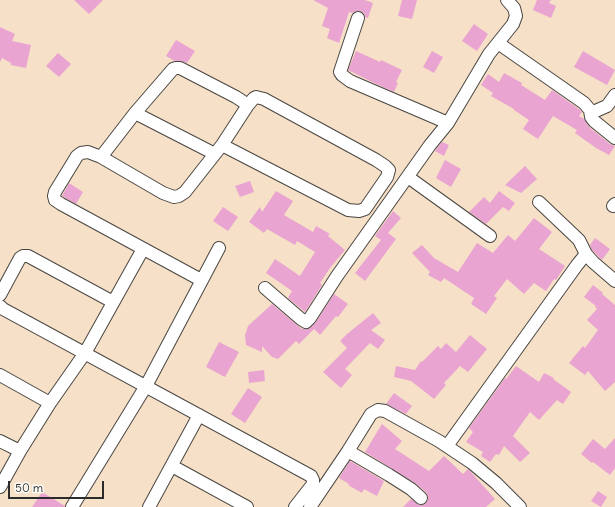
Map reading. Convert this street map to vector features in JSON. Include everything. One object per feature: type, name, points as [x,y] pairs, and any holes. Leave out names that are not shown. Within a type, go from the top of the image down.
[{"type":"street","points":[[265,288],[301,319],[306,322],[310,318],[337,276],[430,145],[448,123],[490,54],[513,24],[516,16],[514,8],[507,0]]},
{"type":"street","points":[[358,18],[340,72],[342,75],[350,81],[448,123]]},
{"type":"street","points":[[498,43],[589,107],[591,117],[594,121],[615,138]]},
{"type":"street","points":[[101,157],[172,69],[180,68],[236,97],[248,105]]},
{"type":"street","points":[[591,113],[607,106],[615,95]]},
{"type":"street","points":[[135,113],[219,150],[348,210],[359,211],[365,209],[389,170],[376,160],[264,99],[256,97],[248,105],[219,150],[185,192],[179,196],[174,197],[163,193],[101,157],[88,152],[76,156],[55,192],[55,200],[201,280]]},
{"type":"street","points":[[408,177],[490,236]]},
{"type":"street","points":[[539,202],[579,240],[586,254],[593,262],[615,281]]},
{"type":"street","points":[[72,507],[146,386],[219,248]]},
{"type":"street","points":[[0,487],[20,451],[50,403],[85,353],[143,249]]},
{"type":"street","points":[[447,446],[576,265],[586,254]]},
{"type":"street","points":[[0,295],[20,258],[23,256],[28,256],[113,302]]},
{"type":"street","points":[[0,306],[311,476],[313,484],[295,507]]},
{"type":"street","points":[[0,375],[50,403]]},
{"type":"street","points":[[310,507],[348,452],[371,414],[378,410],[386,411],[439,441],[472,463],[496,483],[520,507]]},
{"type":"street","points":[[149,507],[199,415]]},
{"type":"street","points":[[0,441],[20,451]]},
{"type":"street","points":[[348,452],[389,475],[411,489],[421,498]]},
{"type":"street","points":[[172,466],[247,507]]},
{"type":"building","points":[[74,0],[103,0],[89,14]]},
{"type":"building","points":[[313,0],[365,0],[373,3],[368,18],[365,17],[364,13],[360,11],[352,13],[349,12],[339,43],[327,38],[330,29],[322,26],[328,8]]},
{"type":"building","points":[[402,0],[417,0],[412,19],[398,16]]},
{"type":"building","points":[[537,0],[551,0],[549,3],[556,6],[551,18],[533,10]]},
{"type":"building","points":[[474,24],[488,34],[477,51],[462,41]]},
{"type":"building","points":[[0,27],[15,34],[12,41],[31,45],[26,68],[11,65],[11,63],[2,58],[0,62]]},
{"type":"building","points":[[176,40],[195,51],[187,63],[175,61],[166,56]]},
{"type":"building","points":[[356,51],[380,62],[381,60],[402,70],[396,82],[398,83],[394,92],[348,70]]},
{"type":"building","points":[[432,51],[443,57],[434,73],[423,67]]},
{"type":"building","points":[[583,51],[615,70],[607,85],[574,67]]},
{"type":"building","points":[[58,53],[71,64],[59,77],[46,66]]},
{"type":"building","points":[[504,73],[522,83],[521,85],[545,100],[552,90],[579,109],[582,112],[579,116],[584,119],[589,127],[610,144],[615,146],[609,155],[575,133],[577,130],[553,116],[538,139],[523,129],[529,120],[514,109],[491,96],[493,93],[481,85],[488,74],[499,82]]},
{"type":"building","points":[[442,142],[449,145],[444,156],[435,151]]},
{"type":"building","points":[[445,160],[461,169],[451,187],[436,178]]},
{"type":"building","points":[[525,166],[537,179],[521,193],[505,185]]},
{"type":"building","points":[[250,181],[254,192],[240,197],[235,186]]},
{"type":"building","points":[[69,183],[83,192],[76,204],[62,196]]},
{"type":"building","points":[[276,191],[293,201],[284,215],[313,232],[316,226],[330,234],[328,236],[345,250],[320,283],[322,285],[305,312],[288,298],[292,291],[266,273],[275,259],[300,276],[315,252],[297,241],[295,245],[267,229],[264,233],[249,222],[260,207],[262,212]]},
{"type":"building","points":[[499,191],[515,203],[509,211],[503,207],[486,224],[469,212],[484,197],[490,203]]},
{"type":"building","points":[[223,207],[238,217],[228,231],[213,221]]},
{"type":"building","points":[[393,211],[401,218],[388,233],[396,239],[365,281],[355,273],[381,240],[375,236]]},
{"type":"building","points":[[534,218],[552,232],[539,249],[565,266],[556,280],[554,279],[546,291],[534,283],[524,294],[507,279],[494,296],[497,298],[486,314],[471,304],[474,298],[444,278],[441,282],[428,275],[430,272],[412,253],[422,245],[434,258],[458,272],[477,243],[493,253],[508,235],[515,241]]},
{"type":"building","points":[[595,238],[610,249],[602,260],[592,250],[590,245]]},
{"type":"building","points":[[593,285],[615,305],[615,382],[605,391],[588,371],[585,375],[569,363],[583,346],[585,348],[598,330],[587,320],[597,309],[595,307],[596,306],[584,297]]},
{"type":"building","points":[[334,294],[348,304],[338,317],[336,316],[320,335],[314,329],[299,344],[296,341],[278,359],[272,357],[262,346],[262,352],[246,345],[245,335],[248,326],[272,304],[302,329],[308,329],[316,322]]},
{"type":"building","points":[[373,313],[381,323],[371,330],[385,340],[378,349],[370,343],[345,369],[352,375],[341,388],[323,372],[347,348],[340,341]]},
{"type":"building","points":[[470,335],[487,349],[468,372],[460,366],[444,383],[446,385],[434,399],[411,381],[394,377],[396,366],[415,370],[421,361],[422,362],[438,346],[441,349],[446,343],[456,352]]},
{"type":"building","points":[[219,342],[239,352],[225,377],[206,367]]},
{"type":"building","points":[[516,366],[539,382],[544,373],[554,378],[553,379],[571,392],[563,404],[557,400],[539,420],[530,412],[513,436],[530,453],[520,462],[504,446],[499,455],[496,454],[490,462],[481,456],[483,452],[466,442],[473,432],[469,428],[505,378],[506,379]]},
{"type":"building","points":[[264,370],[265,381],[249,383],[248,372]]},
{"type":"building","points":[[248,388],[262,397],[245,423],[231,414]]},
{"type":"building","points":[[394,393],[412,406],[406,414],[386,404]]},
{"type":"building","points":[[382,424],[402,441],[395,449],[429,471],[444,456],[463,474],[468,469],[495,499],[486,507],[403,507],[411,499],[419,505],[424,505],[428,500],[428,496],[426,492],[415,483],[365,452]]},
{"type":"building","points":[[615,438],[615,468],[610,475],[581,454],[593,439],[605,449]]},
{"type":"building","points":[[350,461],[384,481],[377,496],[364,489],[362,493],[339,478]]},
{"type":"building","points":[[598,491],[607,497],[601,507],[591,501]]},
{"type":"building","points":[[42,492],[65,506],[65,507],[32,507]]}]
